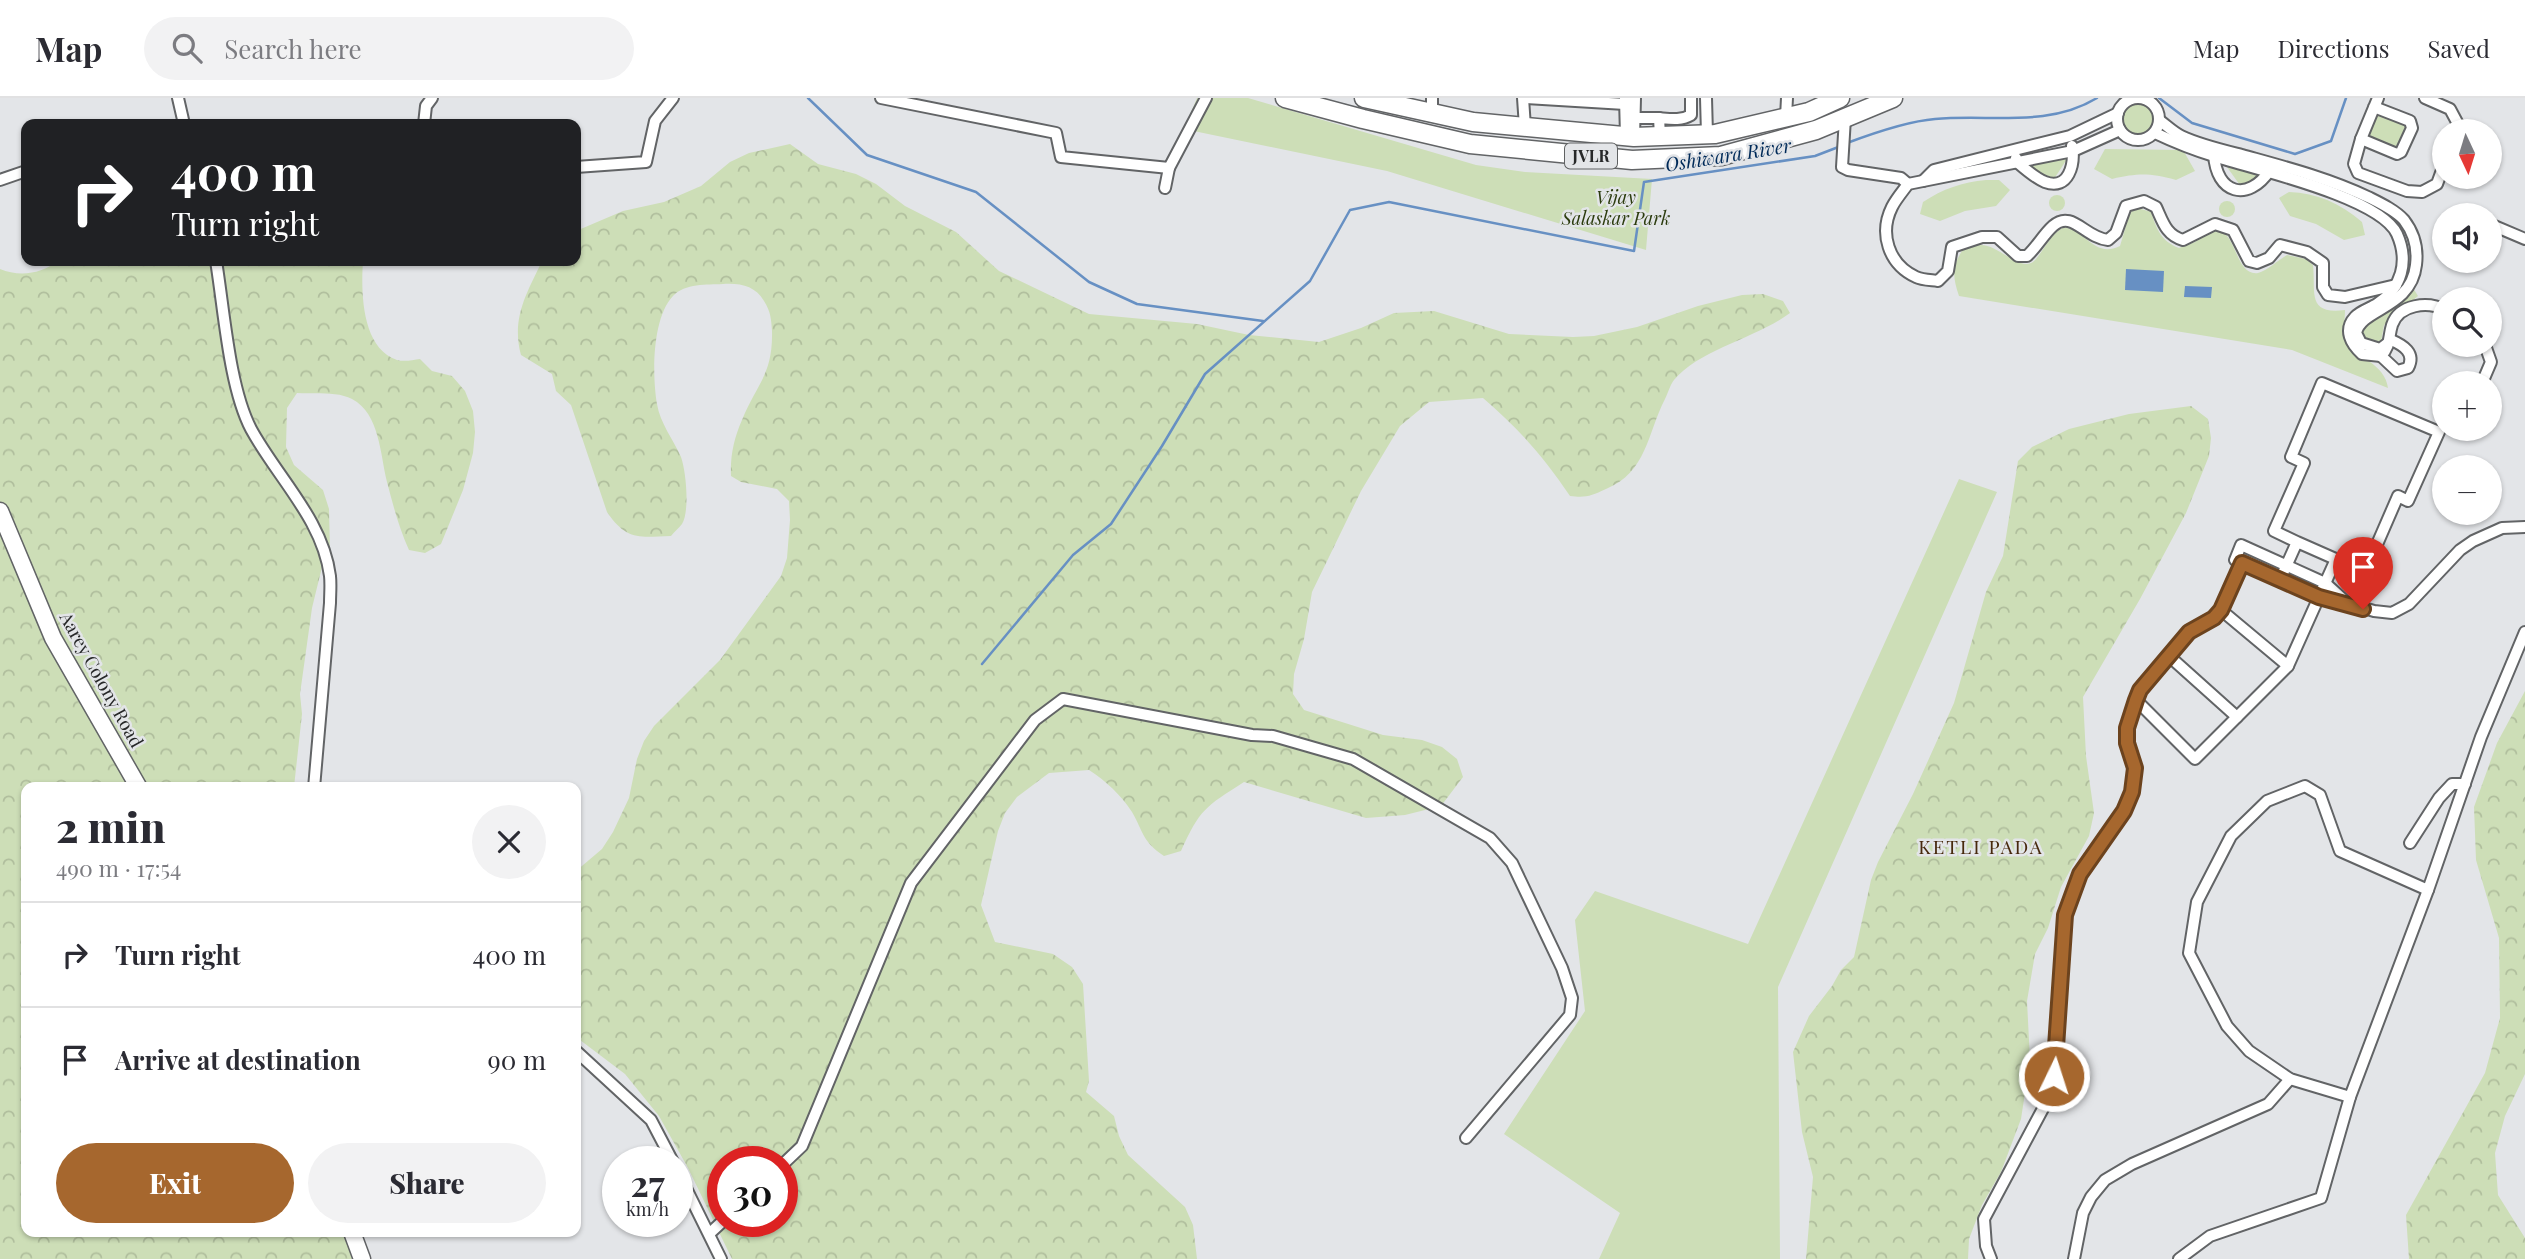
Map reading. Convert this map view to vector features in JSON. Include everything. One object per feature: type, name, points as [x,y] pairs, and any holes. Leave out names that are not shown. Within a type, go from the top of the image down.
[{"type":"main road","name":"JVLR","points":[[1285,98],[1470,144],[1632,160],[1721,156],[1816,130],[1893,98]]},
{"type":"main road","name":"JVLR","points":[[1364,98],[1432,105],[1473,122],[1630,136],[1660,127],[1707,134],[1786,117],[1809,105],[1840,98]]},
{"type":"main road","name":"Aarey Colony Road","points":[[0,511],[53,638],[136,782]]},
{"type":"main road","points":[[354,1237],[362,1259]]},
{"type":"street","points":[[178,98],[183,119]]},
{"type":"street","points":[[425,119],[426,106],[432,98]]},
{"type":"street","points":[[581,167],[646,162],[654,121],[673,98]]},
{"type":"street","points":[[881,98],[1056,133],[1061,157],[1169,168]]},
{"type":"street","points":[[1165,188],[1169,168],[1206,98]]},
{"type":"street","points":[[1525,127],[1524,98],[1628,100]]},
{"type":"street","points":[[1634,118],[1660,127],[1691,115],[1691,98]]},
{"type":"street","points":[[1706,98],[1707,134]]},
{"type":"street","points":[[1786,117],[1787,98]]},
{"type":"street","points":[[2140,98],[2157,108],[2159,120],[2155,133],[2144,140],[2130,139],[2120,130],[2119,113],[2123,105],[2140,98]]},
{"type":"street","points":[[2425,98],[2450,109],[2455,119]]},
{"type":"street","points":[[1628,100],[1634,118],[1630,136]]},
{"type":"street","points":[[1628,100],[1630,136]]},
{"type":"street","points":[[2361,139],[2397,154],[2401,152],[2412,128],[2410,121],[2376,102],[2361,139],[2354,164],[2358,173],[2407,191],[2422,192],[2432,187]]},
{"type":"street","points":[[1923,181],[1934,170],[2070,136],[2119,113]]},
{"type":"street","points":[[1845,118],[1842,167],[1846,170],[1900,178],[1908,184]]},
{"type":"street","points":[[2159,120],[2180,135],[2214,152]]},
{"type":"street","points":[[2120,130],[2073,151],[1908,184],[1892,207],[1885,230],[1889,251],[1902,268],[1917,278],[1938,281],[1948,271],[1952,247],[1982,237],[1997,237],[2018,256],[2027,256],[2053,226],[2070,220],[2097,239],[2108,240],[2116,233],[2126,206],[2144,201],[2156,207],[2172,237],[2183,240],[2216,223],[2233,230],[2249,261],[2257,263],[2269,258],[2280,245],[2307,252],[2323,262],[2323,287],[2328,295],[2345,297],[2396,292]]},
{"type":"street","points":[[2155,133],[2270,168],[2341,184],[2382,212],[2393,226],[2401,276],[2396,292],[2361,321],[2356,333],[2361,343],[2380,349],[2391,340]]},
{"type":"street","points":[[2013,149],[2017,162],[2043,181],[2058,183],[2069,176],[2073,151],[2070,136]]},
{"type":"street","points":[[2214,152],[2219,176],[2223,184],[2230,189],[2239,191],[2249,188],[2270,168]]},
{"type":"street","points":[[0,180],[21,173]]},
{"type":"street","points":[[2382,212],[2402,218],[2412,233],[2417,261],[2412,283],[2355,317],[2348,331],[2351,342],[2362,354],[2381,356],[2397,370],[2409,368],[2410,354],[2405,346],[2391,340]]},
{"type":"street","points":[[1888,221],[1894,235]]},
{"type":"street","points":[[2502,229],[2525,239]]},
{"type":"street","points":[[2400,259],[2417,261]]},
{"type":"street","points":[[217,266],[236,386],[243,408],[251,429],[311,522],[324,552],[330,576],[315,782]]},
{"type":"street","points":[[2381,356],[2391,340],[2394,321],[2408,309],[2423,304],[2432,306]]},
{"type":"street","points":[[2322,383],[2439,432],[2408,501],[2398,496],[2365,572],[2297,542],[2274,531],[2304,463],[2291,457],[2322,383]]},
{"type":"street","points":[[2347,603],[2325,583],[2241,545],[2235,560],[2319,597],[2383,613],[2401,610],[2460,550],[2473,541],[2502,528],[2525,527]]},
{"type":"street","points":[[2280,580],[2297,542]]},
{"type":"street","points":[[2136,700],[2195,758],[2288,666],[2336,559]]},
{"type":"street","points":[[1992,1259],[1986,1246],[1984,1219],[2046,1103],[2054,1076],[2065,915],[2080,874],[2124,811],[2132,792],[2135,768],[2127,743],[2127,728],[2136,700],[2140,690],[2189,632],[2214,618],[2221,610],[2242,563]]},
{"type":"street","points":[[2221,610],[2288,666]]},
{"type":"street","points":[[2179,1259],[2210,1236],[2321,1198],[2350,1097],[2428,890],[2481,737],[2525,632]]},
{"type":"street","points":[[2169,656],[2237,717]]},
{"type":"street","points":[[798,1150],[802,1146],[911,883],[1035,720],[1063,699],[1252,735],[1273,736],[1353,759],[1490,838],[1512,863],[1529,896],[1562,968],[1572,998],[1570,1015],[1466,1138]]},
{"type":"street","points":[[2410,843],[2452,784],[2465,784]]},
{"type":"street","points":[[2350,1097],[2290,1079],[2249,1051],[2227,1026],[2189,953],[2196,902],[2231,836],[2267,801],[2305,786],[2320,795],[2340,851],[2428,890]]},
{"type":"street","points":[[581,1056],[651,1120],[665,1146]]},
{"type":"street","points":[[2074,1259],[2083,1213],[2091,1197],[2105,1180],[2132,1164],[2268,1104],[2290,1079]]},
{"type":"street","points":[[693,1201],[707,1227]]},
{"type":"street","points":[[712,1237],[721,1259]]},
{"type":"green space","name":"Vijay Salaskar Park","points":[[1197,98],[1248,98],[1476,165],[1525,172],[1652,179],[1646,250],[1387,171],[1184,129]]},
{"type":"green space","points":[[2138,103],[2149,108],[2154,119],[2149,130],[2138,135],[2127,130],[2122,119],[2127,108]]},
{"type":"green space","points":[[2375,110],[2408,128],[2399,149],[2363,139]]},
{"type":"green space","points":[[790,144],[818,164],[856,174],[876,184],[905,206],[956,232],[999,271],[1089,314],[1197,324],[1249,335],[1319,342],[1394,313],[1434,311],[1509,334],[1594,336],[1637,327],[1698,306],[1742,295],[1763,294],[1783,301],[1790,313],[1685,369],[1671,384],[1644,451],[1630,473],[1620,482],[1592,495],[1570,496],[1530,444],[1483,398],[1429,402],[1400,426],[1361,491],[1312,592],[1304,639],[1294,674],[1293,694],[1304,710],[1383,735],[1422,740],[1442,747],[1457,759],[1463,777],[1441,806],[1405,815],[1366,818],[1244,782],[1205,810],[1193,826],[1181,851],[1164,856],[1147,841],[1123,800],[1089,770],[1049,773],[1017,797],[1005,813],[998,831],[981,905],[995,942],[1053,954],[1072,967],[1083,984],[1089,1081],[1086,1092],[1114,1116],[1128,1155],[1185,1207],[1193,1225],[1197,1259],[732,1259],[721,1237],[798,1237],[798,1146],[707,1146],[707,1207],[693,1178],[693,1146],[676,1146],[659,1116],[625,1074],[581,1041],[581,867],[602,849],[613,832],[629,798],[637,759],[654,726],[720,660],[781,576],[787,558],[789,501],[777,489],[741,482],[731,476],[732,454],[737,434],[767,369],[772,346],[769,312],[760,296],[752,289],[730,284],[690,287],[673,296],[661,318],[654,363],[657,404],[681,457],[686,491],[686,510],[682,524],[671,536],[650,537],[627,533],[607,512],[571,405],[556,391],[552,374],[521,355],[518,342],[519,317],[540,266],[581,266],[581,229],[623,211],[664,202],[701,186],[730,162],[749,153]]},
{"type":"green space","points":[[2105,149],[2183,150],[2195,171],[2176,180],[2144,175],[2112,179],[2094,169]]},
{"type":"green space","points":[[2069,156],[2054,179],[2045,178],[2027,165]]},
{"type":"green space","points":[[2226,162],[2262,172],[2242,188]]},
{"type":"green space","points":[[1999,180],[2010,190],[1996,206],[1965,211],[1940,221],[1920,214],[1923,202],[1938,193],[1961,184]]},
{"type":"green space","points":[[2289,192],[2309,194],[2337,204],[2362,222],[2365,235],[2344,240],[2316,224],[2290,216],[2279,198]]},
{"type":"green space","points":[[2054,195],[2060,195],[2065,203],[2063,209],[2054,211],[2049,206],[2049,200]]},
{"type":"green space","points":[[2224,201],[2230,201],[2235,209],[2233,215],[2224,217],[2219,212],[2219,206]]},
{"type":"green space","points":[[2138,208],[2151,212],[2160,234],[2179,248],[2195,242],[2211,230],[2222,232],[2231,242],[2241,263],[2251,272],[2261,272],[2287,255],[2306,259],[2313,265],[2314,292],[2319,305],[2333,311],[2345,310],[2346,338],[2356,351],[2382,373],[2388,388],[2292,350],[1959,296],[1954,271],[1964,248],[1986,246],[2020,263],[2031,263],[2064,227],[2097,247],[2111,249],[2120,246],[2130,212]]},
{"type":"green space","points":[[49,266],[363,266],[363,302],[376,344],[385,354],[397,360],[420,359],[432,371],[452,376],[465,391],[473,411],[473,453],[463,490],[441,544],[425,553],[409,550],[387,482],[374,424],[361,406],[352,399],[339,395],[297,393],[287,408],[286,447],[294,465],[323,490],[329,509],[330,550],[322,567],[312,608],[300,694],[302,714],[295,782],[21,782],[21,1237],[345,1237],[352,1259],[0,1259],[0,269],[30,273]]},
{"type":"green space","points":[[2413,288],[2418,296],[2384,325],[2381,342],[2370,342],[2361,337],[2366,324],[2376,320]]},
{"type":"green space","points":[[2191,406],[2208,419],[2211,438],[2209,456],[2186,513],[2083,697],[2086,756],[2094,813],[2089,836],[2061,887],[2048,928],[2035,954],[2027,1001],[2030,1060],[2021,1119],[2001,1172],[1982,1205],[1969,1239],[1968,1259],[1806,1259],[1813,1177],[1802,1132],[1793,1052],[1809,1016],[1841,970],[1854,957],[1871,880],[1878,862],[1913,794],[1954,703],[1986,592],[2003,556],[2018,461],[2032,447],[2069,429],[2129,414]]},
{"type":"green space","points":[[1959,479],[1997,492],[1778,987],[1780,1259],[1599,1259],[1620,1213],[1504,1134],[1585,1011],[1575,920],[1595,891],[1748,944]]},
{"type":"green space","points":[[2525,691],[2525,1074],[2505,1116],[2495,1153],[2498,1195],[2525,1238],[2525,1259],[2409,1259],[2406,1215],[2485,1073],[2500,1018],[2499,938],[2476,860],[2474,807],[2497,743]]},
{"type":"water","points":[[2126,269],[2164,271],[2163,292],[2125,290]]},
{"type":"water","points":[[2185,286],[2212,287],[2211,298],[2184,297]]},
{"type":"waterway","points":[[808,98],[867,155],[976,192],[1089,282],[1137,304],[1263,321]]},
{"type":"waterway","name":"Oshiwara River","points":[[1847,143],[1890,128],[1925,120],[2039,117],[2078,107],[2097,98]]},
{"type":"waterway","name":"Oshiwara River","points":[[2159,98],[2192,123],[2295,154],[2331,141],[2346,98]]},
{"type":"waterway","name":"Oshiwara River","points":[[982,664],[1073,555],[1111,524],[1205,374],[1310,281],[1350,210],[1389,202],[1634,251],[1644,182],[1815,156],[1841,146]]},
{"type":"district","name":"KETLI PADA","points":[[1981,847]]},
{"type":"route","points":[[2054,1076],[2065,915],[2080,874],[2124,811],[2132,792],[2135,768],[2127,743],[2127,728],[2140,690],[2189,632],[2214,618],[2221,610],[2242,563],[2319,597],[2363,609]]}]
